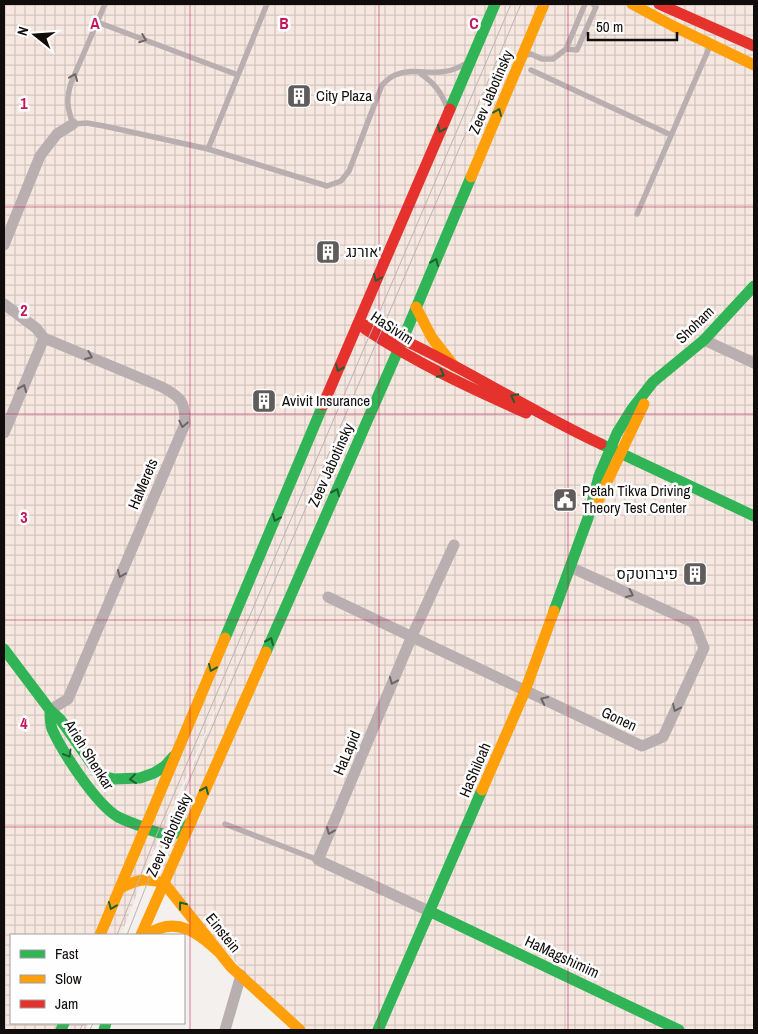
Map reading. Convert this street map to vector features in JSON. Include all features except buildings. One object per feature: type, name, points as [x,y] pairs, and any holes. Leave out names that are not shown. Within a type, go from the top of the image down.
[{"type":"street","name":"Zeev Jabotinsky","points":[[100,934],[358,323],[495,4]]},
{"type":"street","name":"Zeev Jabotinsky","points":[[141,934],[398,351],[544,4]]},
{"type":"street","points":[[632,4],[754,65]]},
{"type":"street","points":[[659,4],[754,46]]},
{"type":"street","points":[[4,245],[40,156],[57,134],[73,124]]},
{"type":"street","name":"Shoham","points":[[610,448],[624,420],[654,382],[704,340],[754,286]]},
{"type":"street","points":[[4,304],[36,328],[44,338],[4,433]]},
{"type":"street","points":[[416,307],[435,344],[454,366]]},
{"type":"street","name":"HaSivim","points":[[358,323],[403,339],[571,430]]},
{"type":"street","name":"HaSivim","points":[[358,323],[398,351],[459,383],[503,404],[571,430],[754,516]]},
{"type":"street","name":"HaMerets","points":[[44,338],[162,387],[178,395],[185,408],[185,424],[68,699],[50,710]]},
{"type":"street","points":[[704,340],[754,363]]},
{"type":"street","name":"Shoham","points":[[621,454],[654,382]]},
{"type":"street","name":"HaShiloah","points":[[378,1030],[526,691],[588,518],[596,484],[610,448]]},
{"type":"street","name":"HaShiloah","points":[[588,518],[621,454]]},
{"type":"street","name":"HaLapid","points":[[318,860],[412,636],[454,545]]},
{"type":"street","name":"Gonen","points":[[328,597],[642,746],[663,737],[704,648],[694,623],[570,567]]},
{"type":"street","name":"Arieh Shenkar","points":[[4,649],[50,710],[60,719],[94,767],[103,776],[126,780],[140,778],[154,774],[175,756]]},
{"type":"street","name":"Arieh Shenkar","points":[[50,710],[51,727],[79,774],[101,803],[118,817],[144,829],[166,835],[173,835],[183,831],[191,822]]},
{"type":"street","points":[[318,860],[431,912]]},
{"type":"street","points":[[119,889],[139,878],[150,878],[164,883]]},
{"type":"street","name":"Einstein","points":[[164,883],[240,975],[300,1030]]},
{"type":"street","name":"HaMagshimim","points":[[431,912],[680,1030]]},
{"type":"street","points":[[148,934],[168,926],[184,927],[196,932],[221,954]]},
{"type":"street","points":[[225,1030],[240,975]]},
{"type":"lane","points":[[105,4],[67,96],[67,107],[73,124],[87,123],[104,126],[208,149],[327,186],[341,182],[349,171],[382,84],[393,75],[406,72],[436,74],[449,72],[470,60]]},
{"type":"lane","points":[[208,149],[267,4]]},
{"type":"lane","points":[[522,56],[531,54],[542,59],[553,59],[566,49],[585,4]]},
{"type":"lane","points":[[566,49],[578,50],[596,8],[593,4]]},
{"type":"lane","points":[[97,22],[238,75]]},
{"type":"lane","points":[[637,214],[711,44]]},
{"type":"lane","points":[[532,70],[671,135]]},
{"type":"lane","points":[[419,72],[433,82],[449,112]]},
{"type":"lane","points":[[225,824],[318,860]]},
{"type":"shaded area","points":[[4,4],[754,4],[754,1030],[302,1030],[244,972],[151,864],[257,614],[148,865],[121,934],[10,934],[10,1024],[88,1024],[86,1030],[4,1030]]},
{"type":"tram line","points":[[117,934],[154,841],[511,4]]},
{"type":"tram line","points":[[127,934],[166,835],[521,4]]},
{"type":"tram line","points":[[80,1030],[83,1024]]},
{"type":"tram line","points":[[90,1030],[93,1024]]},
{"type":"traffic: fast","points":[[450,109],[495,4]]},
{"type":"traffic: fast","points":[[266,652],[403,339],[471,177]]},
{"type":"traffic: fast","points":[[554,611],[588,518],[599,476],[617,433],[632,409],[653,382],[704,340],[754,286]]},
{"type":"traffic: fast","points":[[225,638],[323,405]]},
{"type":"traffic: fast","points":[[601,444],[754,516]]},
{"type":"traffic: fast","points":[[4,649],[50,710],[60,719],[94,767],[103,776],[114,779],[140,778],[154,773],[165,766],[174,756]]},
{"type":"traffic: fast","points":[[50,710],[52,729],[64,751],[90,790],[109,810],[124,820],[169,835],[180,832],[191,822]]},
{"type":"traffic: fast","points":[[378,1030],[482,790]]},
{"type":"traffic: fast","points":[[431,912],[679,1030]]},
{"type":"traffic: fast","points":[[61,1030],[64,1024]]},
{"type":"traffic: fast","points":[[104,1030],[106,1024]]},
{"type":"traffic: slow","points":[[471,177],[544,4]]},
{"type":"traffic: slow","points":[[632,4],[754,65]]},
{"type":"traffic: slow","points":[[416,307],[432,338],[454,366]]},
{"type":"traffic: slow","points":[[598,501],[644,404]]},
{"type":"traffic: slow","points":[[482,790],[525,691],[554,611]]},
{"type":"traffic: slow","points":[[100,934],[225,638]]},
{"type":"traffic: slow","points":[[141,934],[266,652]]},
{"type":"traffic: slow","points":[[119,889],[141,880],[164,883],[231,967],[300,1030]]},
{"type":"traffic: slow","points":[[149,934],[168,926],[187,929],[221,954]]},
{"type":"traffic: jam","points":[[659,4],[754,46]]},
{"type":"traffic: jam","points":[[323,405],[450,109]]},
{"type":"traffic: jam","points":[[358,323],[393,335],[601,444]]},
{"type":"traffic: jam","points":[[365,329],[424,364],[526,413]]},
{"type":"place","name":"City Plaza","points":[[299,96]]},
{"type":"place","name":"אורנג'","points":[[328,252]]},
{"type":"place","name":"Avivit Insurance","points":[[264,401]]},
{"type":"place","name":"Petah Tikva Driving Theory Test Center","points":[[565,500]]},
{"type":"place","name":"פיברוטקס","points":[[695,574]]}]
